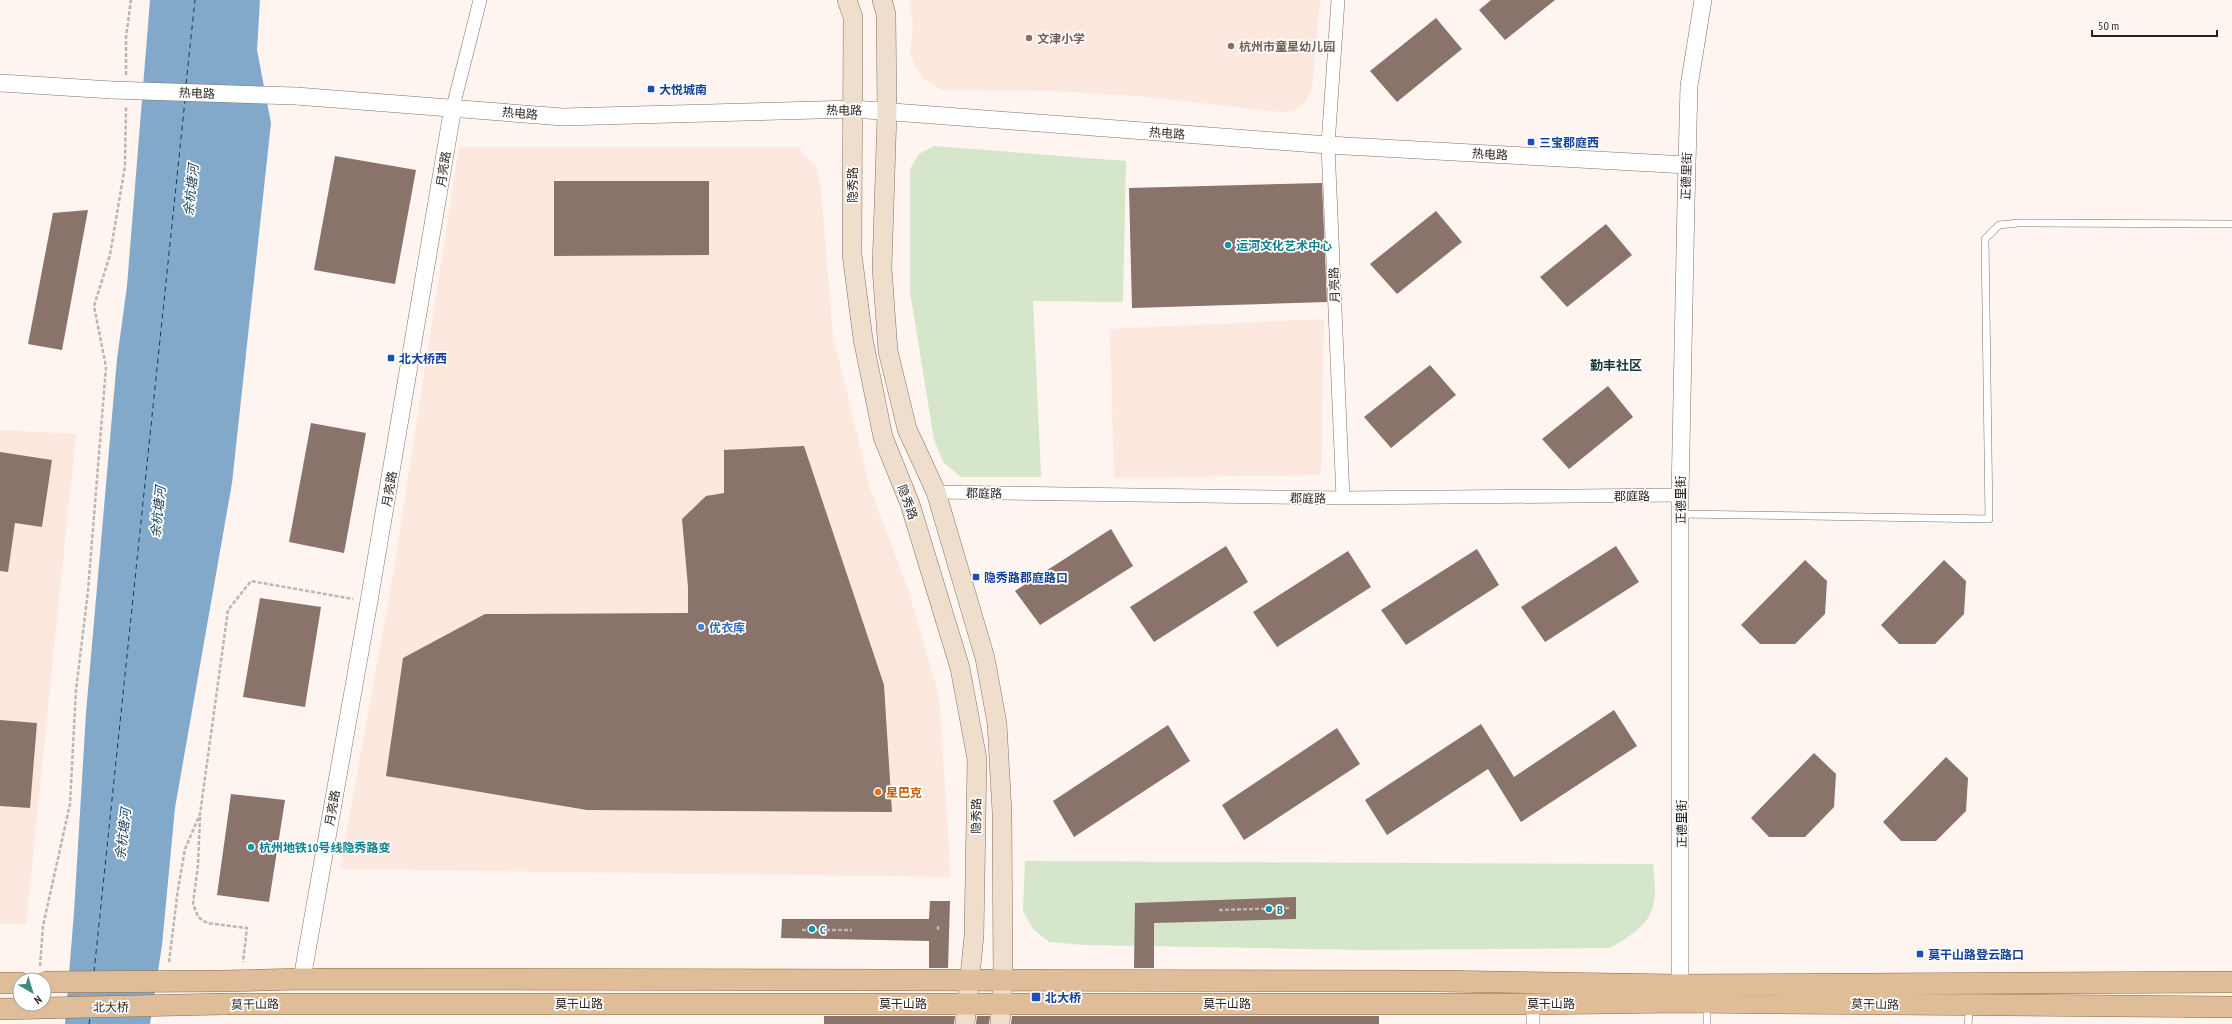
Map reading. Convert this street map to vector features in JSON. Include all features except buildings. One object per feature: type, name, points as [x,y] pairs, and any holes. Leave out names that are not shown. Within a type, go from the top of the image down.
[{"type":"main road","name":"隐秀路","points":[[847,0],[853,17],[854,109],[852,145],[852,254],[863,339],[883,437],[910,504],[960,668],[977,759],[974,936],[965,1024]]},
{"type":"main road","name":"隐秀路","points":[[882,0],[886,14],[887,113],[882,268],[888,351],[907,429],[936,492],[985,658],[997,723],[1002,812],[1003,981],[1000,1024]]},
{"type":"main road","points":[[52,977],[232,980]]},
{"type":"main road","name":"莫干山路","points":[[232,980],[1438,981],[1680,993],[2232,982]]},
{"type":"main road","points":[[0,983],[12,983]]},
{"type":"main road","name":"莫干山路","points":[[223,1004],[1002,1003],[1533,1014],[1680,993],[1707,1002],[1969,1014],[2232,1007]]},
{"type":"main road","name":"北大桥","points":[[0,1009],[223,1004]]},
{"type":"street","name":"月亮路","points":[[302,979],[369,601],[453,107],[480,0]]},
{"type":"street","name":"月亮路","points":[[1338,0],[1328,145],[1343,498]]},
{"type":"street","name":"正德里街","points":[[1680,993],[1680,495],[1687,165],[1689,86],[1703,0]]},
{"type":"street","name":"热电路","points":[[0,82],[119,86],[296,96],[453,107],[563,117],[854,109],[887,113],[1328,145],[1687,165]]},
{"type":"street","name":"郡庭路","points":[[936,492],[1343,498],[1680,495]]},
{"type":"lane","points":[[1680,514],[1989,519],[1985,239],[1999,225],[2018,223],[2232,224]]},
{"type":"lane","points":[[1707,1002],[1707,1024]]},
{"type":"path","points":[[119,86],[131,0]]},
{"type":"path","points":[[42,972],[43,926],[70,804],[76,690],[88,591],[106,367],[94,306],[110,255],[125,166],[126,105]]},
{"type":"path","points":[[232,980],[247,928],[207,923],[198,916],[193,904],[198,866],[200,814],[228,610],[251,581],[369,601]]},
{"type":"path","points":[[169,970],[170,946],[186,849],[200,814]]},
{"type":"path","points":[[1219,910],[1289,908]]},
{"type":"path","points":[[938,925],[938,930]]},
{"type":"path","points":[[802,930],[852,930]]},
{"type":"shaded area","points":[[909,0],[1320,0],[1312,89],[1305,103],[1293,111],[1281,112],[1139,96],[1052,91],[942,90],[925,80],[916,68],[910,54],[913,23]]},
{"type":"shaded area","points":[[459,147],[798,147],[816,167],[821,190],[833,335],[870,488],[908,589],[939,696],[951,877],[340,869],[394,569]]},
{"type":"shaded area","points":[[1324,319],[1321,475],[1114,478],[1110,329]]},
{"type":"shaded area","points":[[0,430],[76,434],[26,924],[0,924]]},
{"type":"green space","points":[[934,146],[1126,161],[1123,302],[1033,301],[1041,477],[961,477],[943,462],[934,440],[910,292],[910,169],[919,154]]},
{"type":"green space","points":[[1025,861],[1653,864],[1655,894],[1650,915],[1644,924],[1624,940],[1610,948],[1365,950],[1085,945],[1049,942],[1033,929],[1023,911]]},
{"type":"water","name":"余杭塘河","points":[[150,0],[260,0],[257,50],[271,123],[232,483],[175,808],[162,945],[150,1024],[65,1024],[74,912],[86,713],[117,359],[127,286]]},
{"type":"ferry route","points":[[186,84],[195,0]]},
{"type":"ferry route","points":[[94,972],[185,100]]},
{"type":"ferry route","points":[[89,1024],[90,1017]]},
{"type":"place","name":"文津小学","points":[[1029,38]]},
{"type":"place","name":"杭州市童星幼儿园","points":[[1231,46]]},
{"type":"place","name":"大悦城南","points":[[651,89]]},
{"type":"place","name":"三宝郡庭西","points":[[1531,142]]},
{"type":"place","name":"运河文化艺术中心","points":[[1228,245]]},
{"type":"place","name":"北大桥西","points":[[391,358]]},
{"type":"place","name":"隐秀路郡庭路口","points":[[976,577]]},
{"type":"place","name":"优衣库","points":[[701,627]]},
{"type":"place","name":"星巴克","points":[[878,792]]},
{"type":"place","name":"杭州地铁10号线隐秀路变","points":[[251,847]]},
{"type":"place","name":"B","points":[[1269,909]]},
{"type":"place","name":"C","points":[[812,929]]},
{"type":"place","name":"莫干山路登云路口","points":[[1920,954]]},
{"type":"place","name":"北大桥","points":[[1036,997]]},
{"type":"district","name":"勤丰社区","points":[[1616,365]]}]
